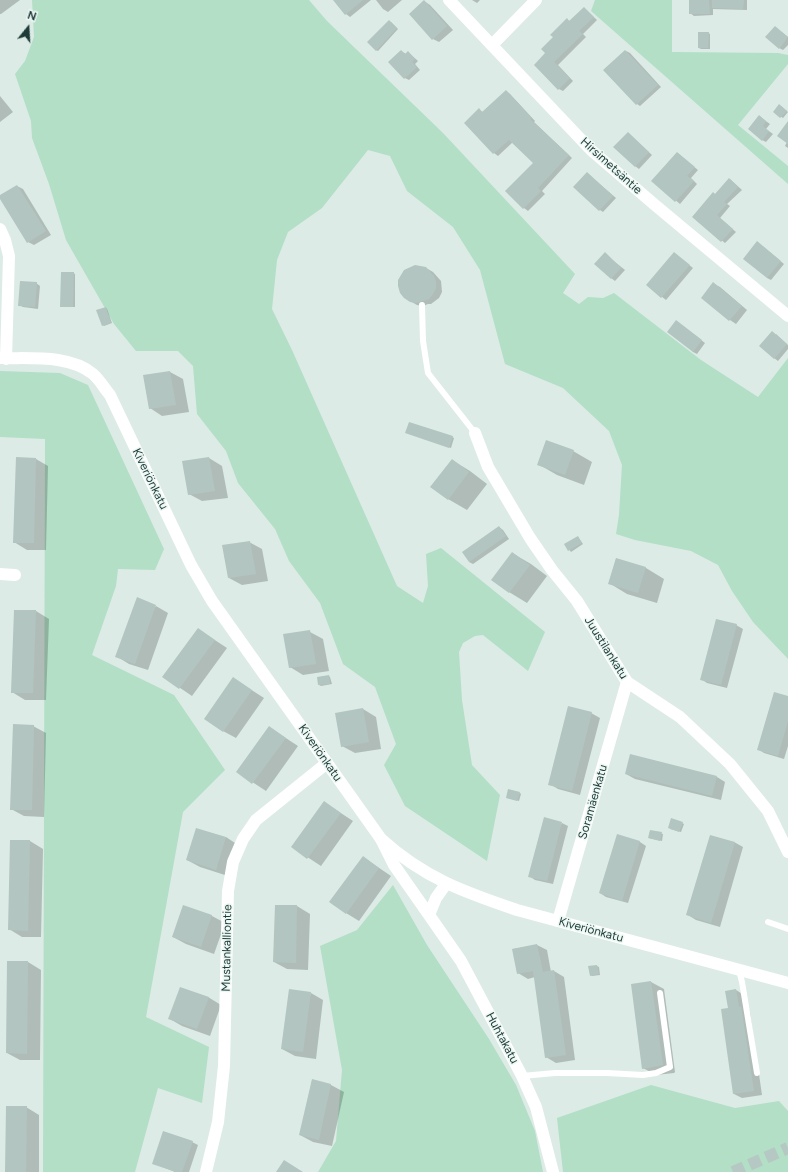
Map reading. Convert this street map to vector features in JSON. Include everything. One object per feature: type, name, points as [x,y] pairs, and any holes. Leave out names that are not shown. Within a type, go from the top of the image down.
[{"type":"street","name":"Hirsimetsäntie","points":[[449,0],[591,150],[788,316]]},
{"type":"street","points":[[492,46],[536,0]]},
{"type":"street","points":[[0,229],[5,240],[9,256],[3,358]]},
{"type":"street","name":"Kiveriönkatu","points":[[3,358],[68,361],[85,368],[98,378],[110,395],[191,565],[212,601],[381,839],[396,852],[423,872],[446,884],[517,910],[788,983]]},
{"type":"street","name":"Juustilankatu","points":[[475,433],[488,467],[530,538],[552,570],[577,601],[627,682],[680,717],[730,764],[768,811],[788,852]]},
{"type":"street","points":[[0,574],[15,575]]},
{"type":"street","name":"Soramäenkatu","points":[[558,921],[627,682]]},
{"type":"street","name":"Mustankalliontie","points":[[206,1172],[218,1122],[224,1066],[228,892],[233,862],[243,839],[256,820],[327,763]]},
{"type":"street","name":"Huhtakatu","points":[[381,839],[394,865],[461,961],[522,1076],[536,1106],[553,1172]]},
{"type":"street","points":[[429,915],[436,898],[446,884]]},
{"type":"lane","points":[[422,305],[423,341],[428,373],[475,433]]},
{"type":"lane","points":[[768,922],[788,929]]},
{"type":"lane","points":[[739,970],[757,1073]]},
{"type":"lane","points":[[522,1076],[555,1073],[643,1075],[656,1073],[670,1067],[660,993]]},
{"type":"green space","points":[[32,0],[309,0],[327,21],[443,133],[575,274],[563,293],[579,304],[588,297],[603,298],[614,293],[701,360],[758,397],[788,358],[788,659],[753,622],[732,591],[718,565],[691,551],[635,540],[616,534],[619,515],[622,465],[609,431],[563,388],[505,364],[480,270],[453,227],[407,191],[390,156],[368,150],[322,208],[288,232],[277,260],[272,309],[292,350],[397,586],[423,603],[428,586],[426,554],[441,548],[545,632],[528,671],[483,635],[475,636],[463,643],[459,652],[462,700],[472,765],[500,795],[487,861],[405,806],[384,765],[396,744],[375,687],[343,664],[320,603],[289,561],[275,529],[238,483],[226,451],[197,414],[193,366],[178,351],[136,351],[114,324],[66,240],[49,184],[32,138],[31,121],[15,74],[25,61],[34,37]]},
{"type":"green space","points":[[595,0],[672,0],[672,52],[778,53],[788,55],[788,64],[738,125],[788,166],[788,184],[591,11]]},
{"type":"green space","points":[[0,371],[60,373],[88,385],[164,549],[155,570],[118,569],[116,586],[92,655],[174,695],[225,770],[183,812],[146,1017],[209,1047],[202,1103],[158,1088],[135,1172],[43,1172],[45,439],[0,437]]},
{"type":"green space","points":[[393,885],[427,945],[489,1039],[516,1085],[535,1131],[543,1172],[318,1172],[336,1141],[342,1070],[320,946],[357,930]]},
{"type":"green space","points":[[651,1085],[735,1108],[779,1101],[788,1111],[788,1172],[563,1172],[557,1118]]},
{"type":"building","points":[[333,0],[363,0],[345,15]]},
{"type":"building","points":[[424,0],[447,26],[432,40],[409,14]]},
{"type":"building","points":[[689,0],[709,0],[710,14],[689,14]]},
{"type":"building","points":[[712,0],[744,0],[743,9],[712,8]]},
{"type":"building","points":[[584,7],[594,17],[579,31],[583,34],[554,62],[570,78],[558,90],[534,65],[545,53],[541,49],[553,37],[550,35],[567,18],[569,21]]},
{"type":"building","points":[[389,20],[397,28],[376,51],[367,42]]},
{"type":"building","points":[[775,26],[788,37],[779,49],[765,37]]},
{"type":"building","points":[[698,32],[709,32],[708,48],[698,48]]},
{"type":"building","points":[[401,50],[405,54],[408,51],[415,59],[412,62],[417,67],[404,79],[388,62]]},
{"type":"building","points":[[625,50],[658,85],[636,105],[603,70]]},
{"type":"building","points":[[506,90],[532,118],[530,119],[569,155],[538,188],[541,191],[523,209],[505,191],[533,163],[509,140],[493,154],[464,123],[479,108],[482,112]]},
{"type":"building","points":[[779,104],[787,111],[780,118],[773,112]]},
{"type":"building","points":[[759,115],[766,121],[763,126],[769,131],[762,141],[748,129]]},
{"type":"building","points":[[788,121],[788,144],[777,136]]},
{"type":"building","points":[[628,132],[649,152],[635,167],[613,147]]},
{"type":"building","points":[[677,152],[695,167],[687,176],[694,181],[675,202],[651,181]]},
{"type":"building","points":[[587,172],[613,196],[599,211],[573,187]]},
{"type":"building","points":[[729,178],[738,187],[724,202],[727,204],[717,215],[733,229],[721,242],[692,217],[713,192],[715,194]]},
{"type":"building","points":[[17,185],[46,231],[27,243],[0,199],[0,195]]},
{"type":"building","points":[[757,241],[781,261],[767,278],[743,259]]},
{"type":"building","points":[[605,252],[621,268],[611,279],[594,264]]},
{"type":"building","points":[[674,252],[690,265],[661,298],[646,285]]},
{"type":"building","points":[[415,265],[426,267],[434,276],[436,282],[436,288],[429,299],[416,303],[410,302],[404,298],[400,293],[398,286],[398,280],[404,270]]},
{"type":"building","points":[[61,272],[74,272],[73,307],[60,307]]},
{"type":"building","points":[[20,281],[37,282],[35,307],[18,306]]},
{"type":"building","points":[[713,282],[742,306],[729,321],[701,298]]},
{"type":"building","points":[[106,307],[111,323],[102,326],[96,310]]},
{"type":"building","points":[[676,320],[702,340],[693,352],[667,332]]},
{"type":"building","points":[[772,331],[787,344],[774,359],[759,346]]},
{"type":"building","points":[[170,371],[176,405],[149,409],[143,375]]},
{"type":"building","points":[[409,422],[453,436],[449,448],[405,433]]},
{"type":"building","points":[[546,440],[574,450],[565,475],[537,465]]},
{"type":"building","points":[[16,457],[36,458],[34,543],[13,543]]},
{"type":"building","points":[[209,457],[215,491],[188,495],[182,461]]},
{"type":"building","points":[[452,459],[469,472],[448,500],[430,487]]},
{"type":"building","points":[[499,526],[506,536],[469,562],[462,552]]},
{"type":"building","points":[[578,536],[582,543],[568,551],[564,544]]},
{"type":"building","points":[[250,541],[256,574],[228,578],[222,545]]},
{"type":"building","points":[[512,552],[530,565],[509,593],[491,580]]},
{"type":"building","points":[[616,558],[646,567],[638,593],[608,584]]},
{"type":"building","points":[[137,597],[156,605],[135,664],[115,657]]},
{"type":"building","points":[[14,610],[36,610],[33,693],[11,693]]},
{"type":"building","points":[[716,619],[737,624],[721,685],[700,680]]},
{"type":"building","points":[[198,628],[215,640],[179,689],[162,677]]},
{"type":"building","points":[[310,630],[316,664],[289,668],[283,634]]},
{"type":"building","points":[[329,675],[330,684],[318,685],[317,677]]},
{"type":"building","points":[[233,677],[252,690],[223,732],[204,719]]},
{"type":"building","points":[[774,692],[788,696],[788,721],[778,756],[757,750]]},
{"type":"building","points":[[568,706],[592,712],[572,791],[548,785]]},
{"type":"building","points":[[363,708],[369,742],[341,747],[335,713]]},
{"type":"building","points":[[13,724],[34,725],[32,810],[10,810]]},
{"type":"building","points":[[269,726],[286,738],[252,784],[236,772]]},
{"type":"building","points":[[630,754],[717,776],[712,796],[625,774]]},
{"type":"building","points":[[508,789],[520,792],[517,801],[506,798]]},
{"type":"building","points":[[324,801],[341,813],[307,859],[291,847]]},
{"type":"building","points":[[544,817],[562,822],[547,881],[528,877]]},
{"type":"building","points":[[671,818],[683,822],[679,832],[668,828]]},
{"type":"building","points":[[196,828],[226,837],[216,870],[186,860]]},
{"type":"building","points":[[650,830],[662,832],[660,841],[648,838]]},
{"type":"building","points":[[617,834],[640,841],[622,901],[599,893]]},
{"type":"building","points":[[710,835],[735,842],[711,923],[686,915]]},
{"type":"building","points":[[10,840],[30,840],[28,931],[8,930]]},
{"type":"building","points":[[363,856],[379,868],[346,914],[329,902]]},
{"type":"building","points":[[183,905],[212,915],[201,947],[172,937]]},
{"type":"building","points":[[275,905],[297,905],[296,963],[273,962]]},
{"type":"building","points":[[537,944],[543,972],[554,970],[566,1055],[545,1058],[533,971],[517,974],[512,949]]},
{"type":"building","points":[[7,961],[28,961],[27,1054],[6,1053]]},
{"type":"building","points":[[597,965],[599,974],[590,976],[588,966]]},
{"type":"building","points":[[651,981],[663,1065],[642,1069],[631,984]]},
{"type":"building","points":[[180,987],[209,997],[197,1029],[168,1019]]},
{"type":"building","points":[[289,989],[311,992],[303,1052],[281,1049]]},
{"type":"building","points":[[736,989],[739,1007],[741,1006],[754,1091],[733,1094],[721,1009],[728,1008],[725,991]]},
{"type":"building","points":[[312,1079],[331,1084],[319,1140],[299,1135]]},
{"type":"building","points":[[6,1106],[27,1106],[26,1172],[5,1172]]},
{"type":"building","points":[[163,1131],[193,1141],[182,1172],[176,1172],[152,1164]]},
{"type":"building","points":[[284,1160],[303,1172],[276,1172]]},
{"type":"tunnel","points":[[733,1172],[788,1148]]}]
